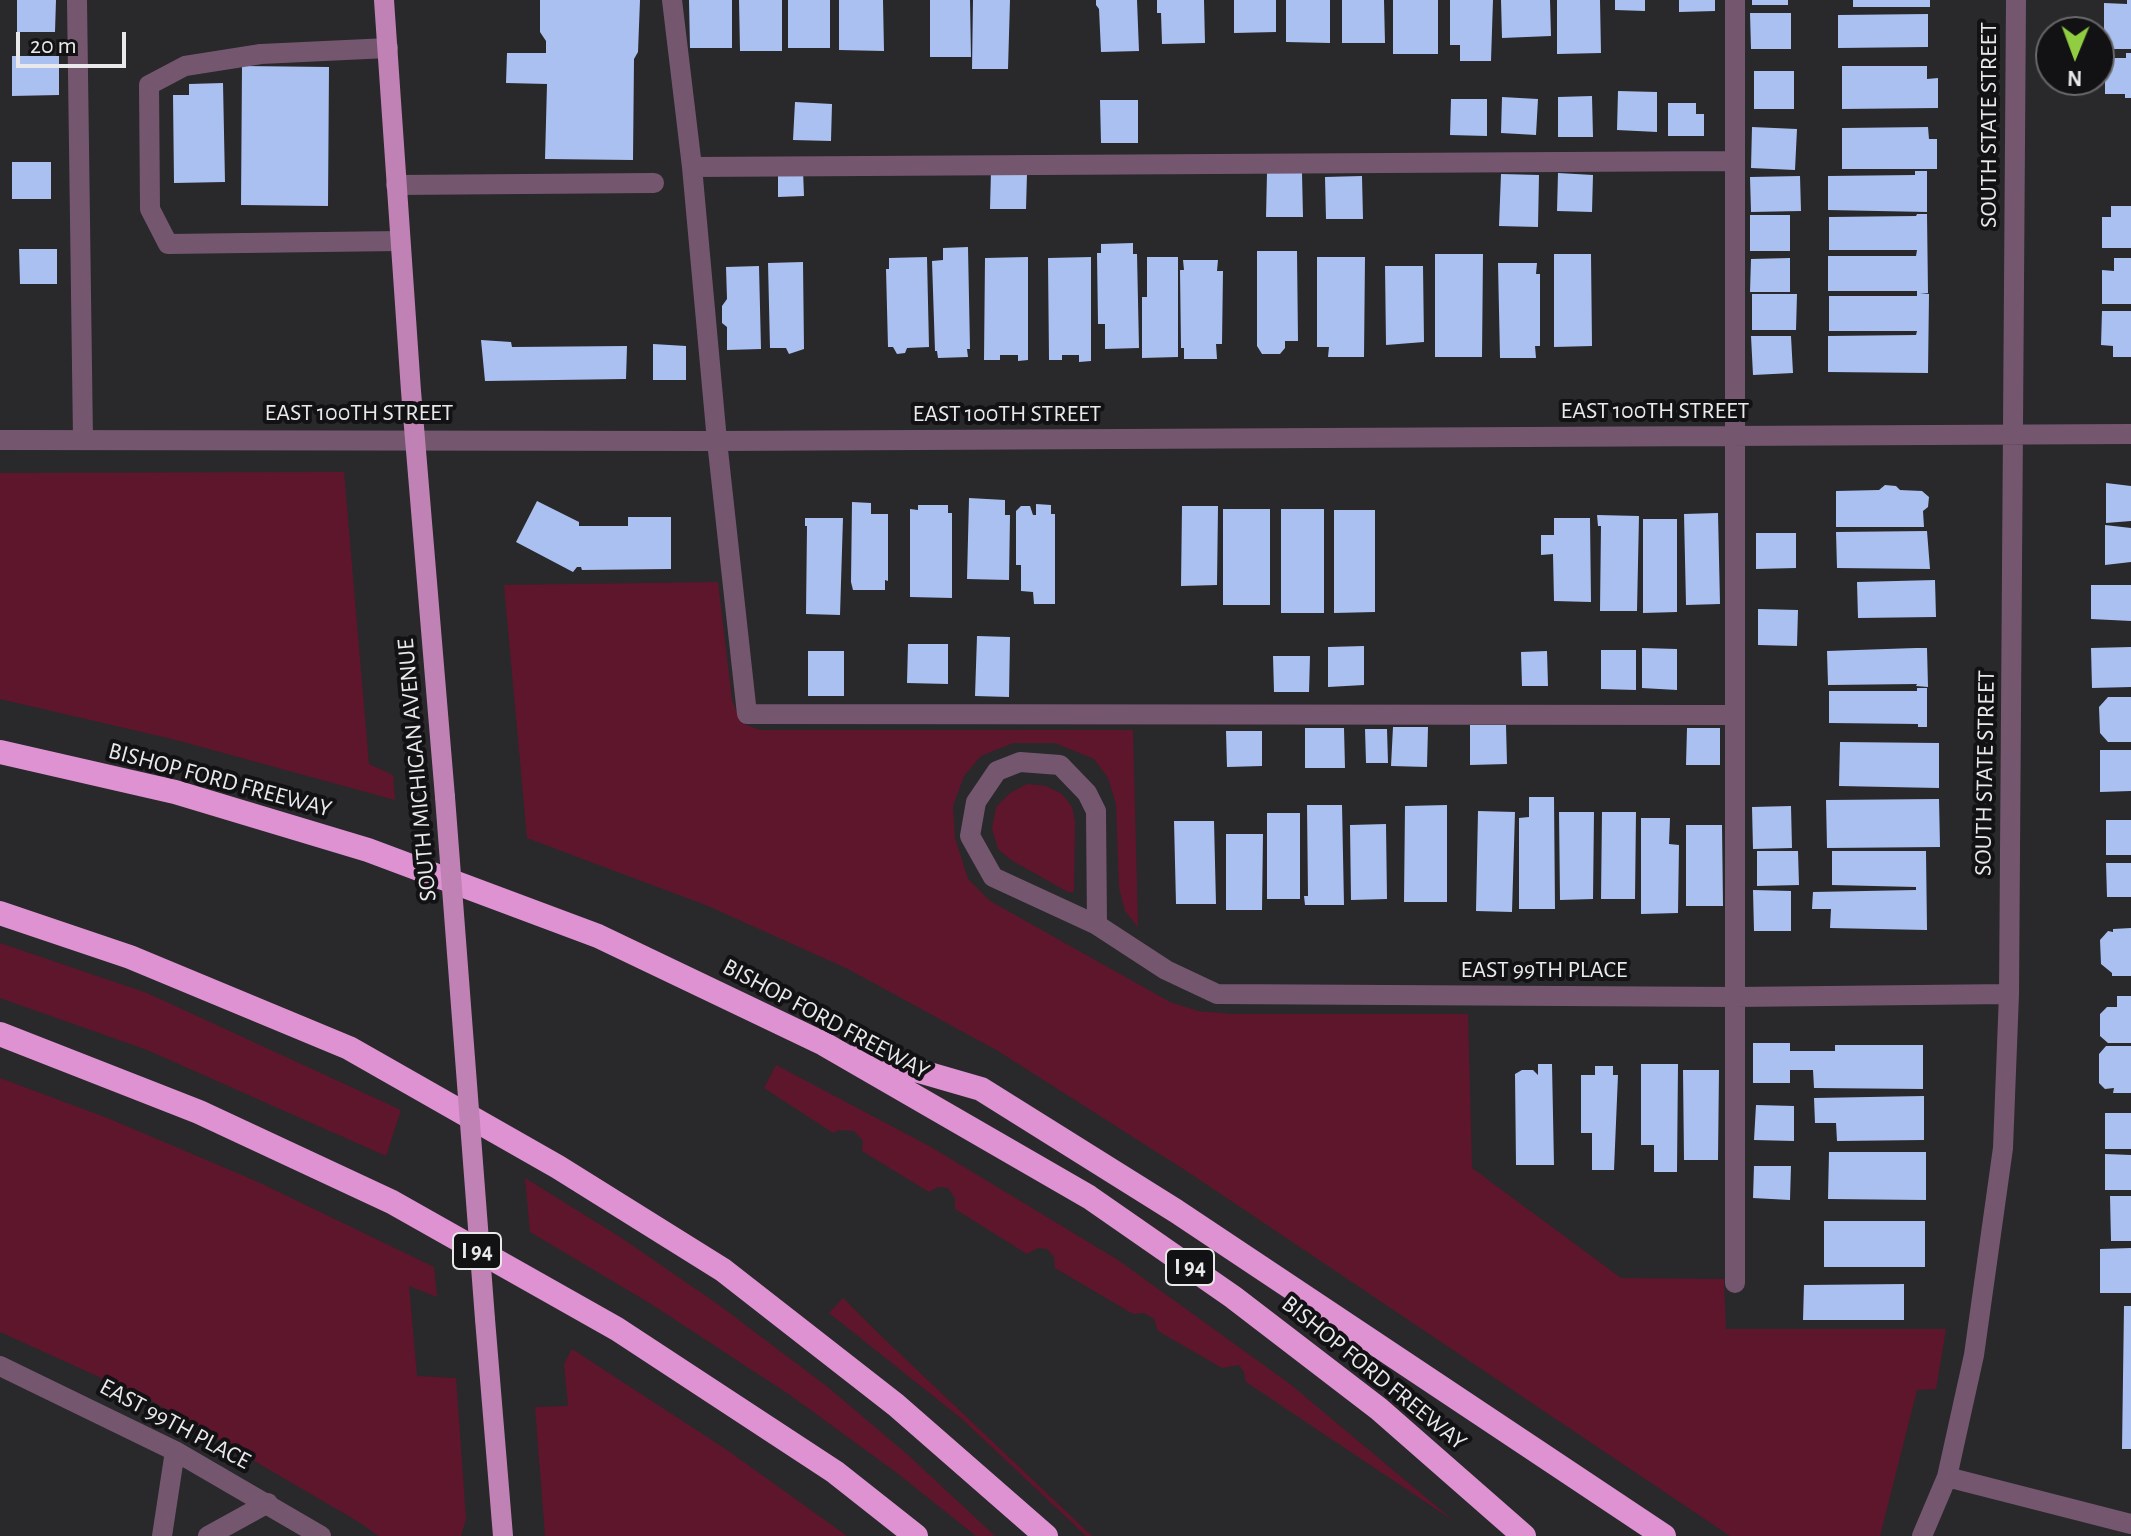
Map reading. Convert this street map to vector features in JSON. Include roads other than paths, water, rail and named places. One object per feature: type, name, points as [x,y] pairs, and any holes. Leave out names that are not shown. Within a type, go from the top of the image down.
[{"type":"highway","name":"BISHOP FORD FREEWAY","points":[[0,752],[175,792],[368,850],[598,936],[824,1044],[1089,1197],[1220,1287],[1379,1409],[1524,1536]]},
{"type":"highway","points":[[0,913],[130,957],[349,1048],[558,1167],[723,1270],[896,1405],[1046,1536]]},
{"type":"highway","name":"I 94","points":[[0,1034],[199,1112],[392,1202],[617,1329],[835,1472],[916,1536]]},
{"type":"highway","points":[[824,1044],[981,1089],[1176,1211],[1664,1536]]},
{"type":"main road","name":"SOUTH MICHIGAN AVENUE","points":[[384,0],[415,439],[503,1536]]},
{"type":"street","points":[[77,0],[83,439]]},
{"type":"street","points":[[672,0],[692,167],[717,441],[747,714],[1735,715]]},
{"type":"street","points":[[1735,0],[1735,1283]]},
{"type":"street","name":"SOUTH STATE STREET","points":[[1922,1536],[1947,1477],[1974,1355],[2003,1148],[2009,994],[2016,0]]},
{"type":"street","points":[[388,48],[261,54],[185,66],[149,85],[150,209],[168,244],[400,241]]},
{"type":"street","points":[[692,167],[1735,161]]},
{"type":"street","points":[[396,185],[654,183]]},
{"type":"street","name":"EAST 100TH STREET","points":[[0,440],[717,441],[2131,434]]},
{"type":"street","name":"EAST 99TH PLACE","points":[[1097,925],[1096,811],[1087,793],[1060,765],[1020,762],[997,771],[976,802],[970,836],[993,877],[1097,925],[1166,970],[1217,994],[1735,997],[2009,994]]},
{"type":"street","name":"EAST 99TH PLACE","points":[[0,1366],[175,1451],[321,1536]]},
{"type":"street","points":[[162,1536],[175,1451]]},
{"type":"street","points":[[1947,1477],[2131,1524]]},
{"type":"street","points":[[208,1536],[268,1503]]}]
